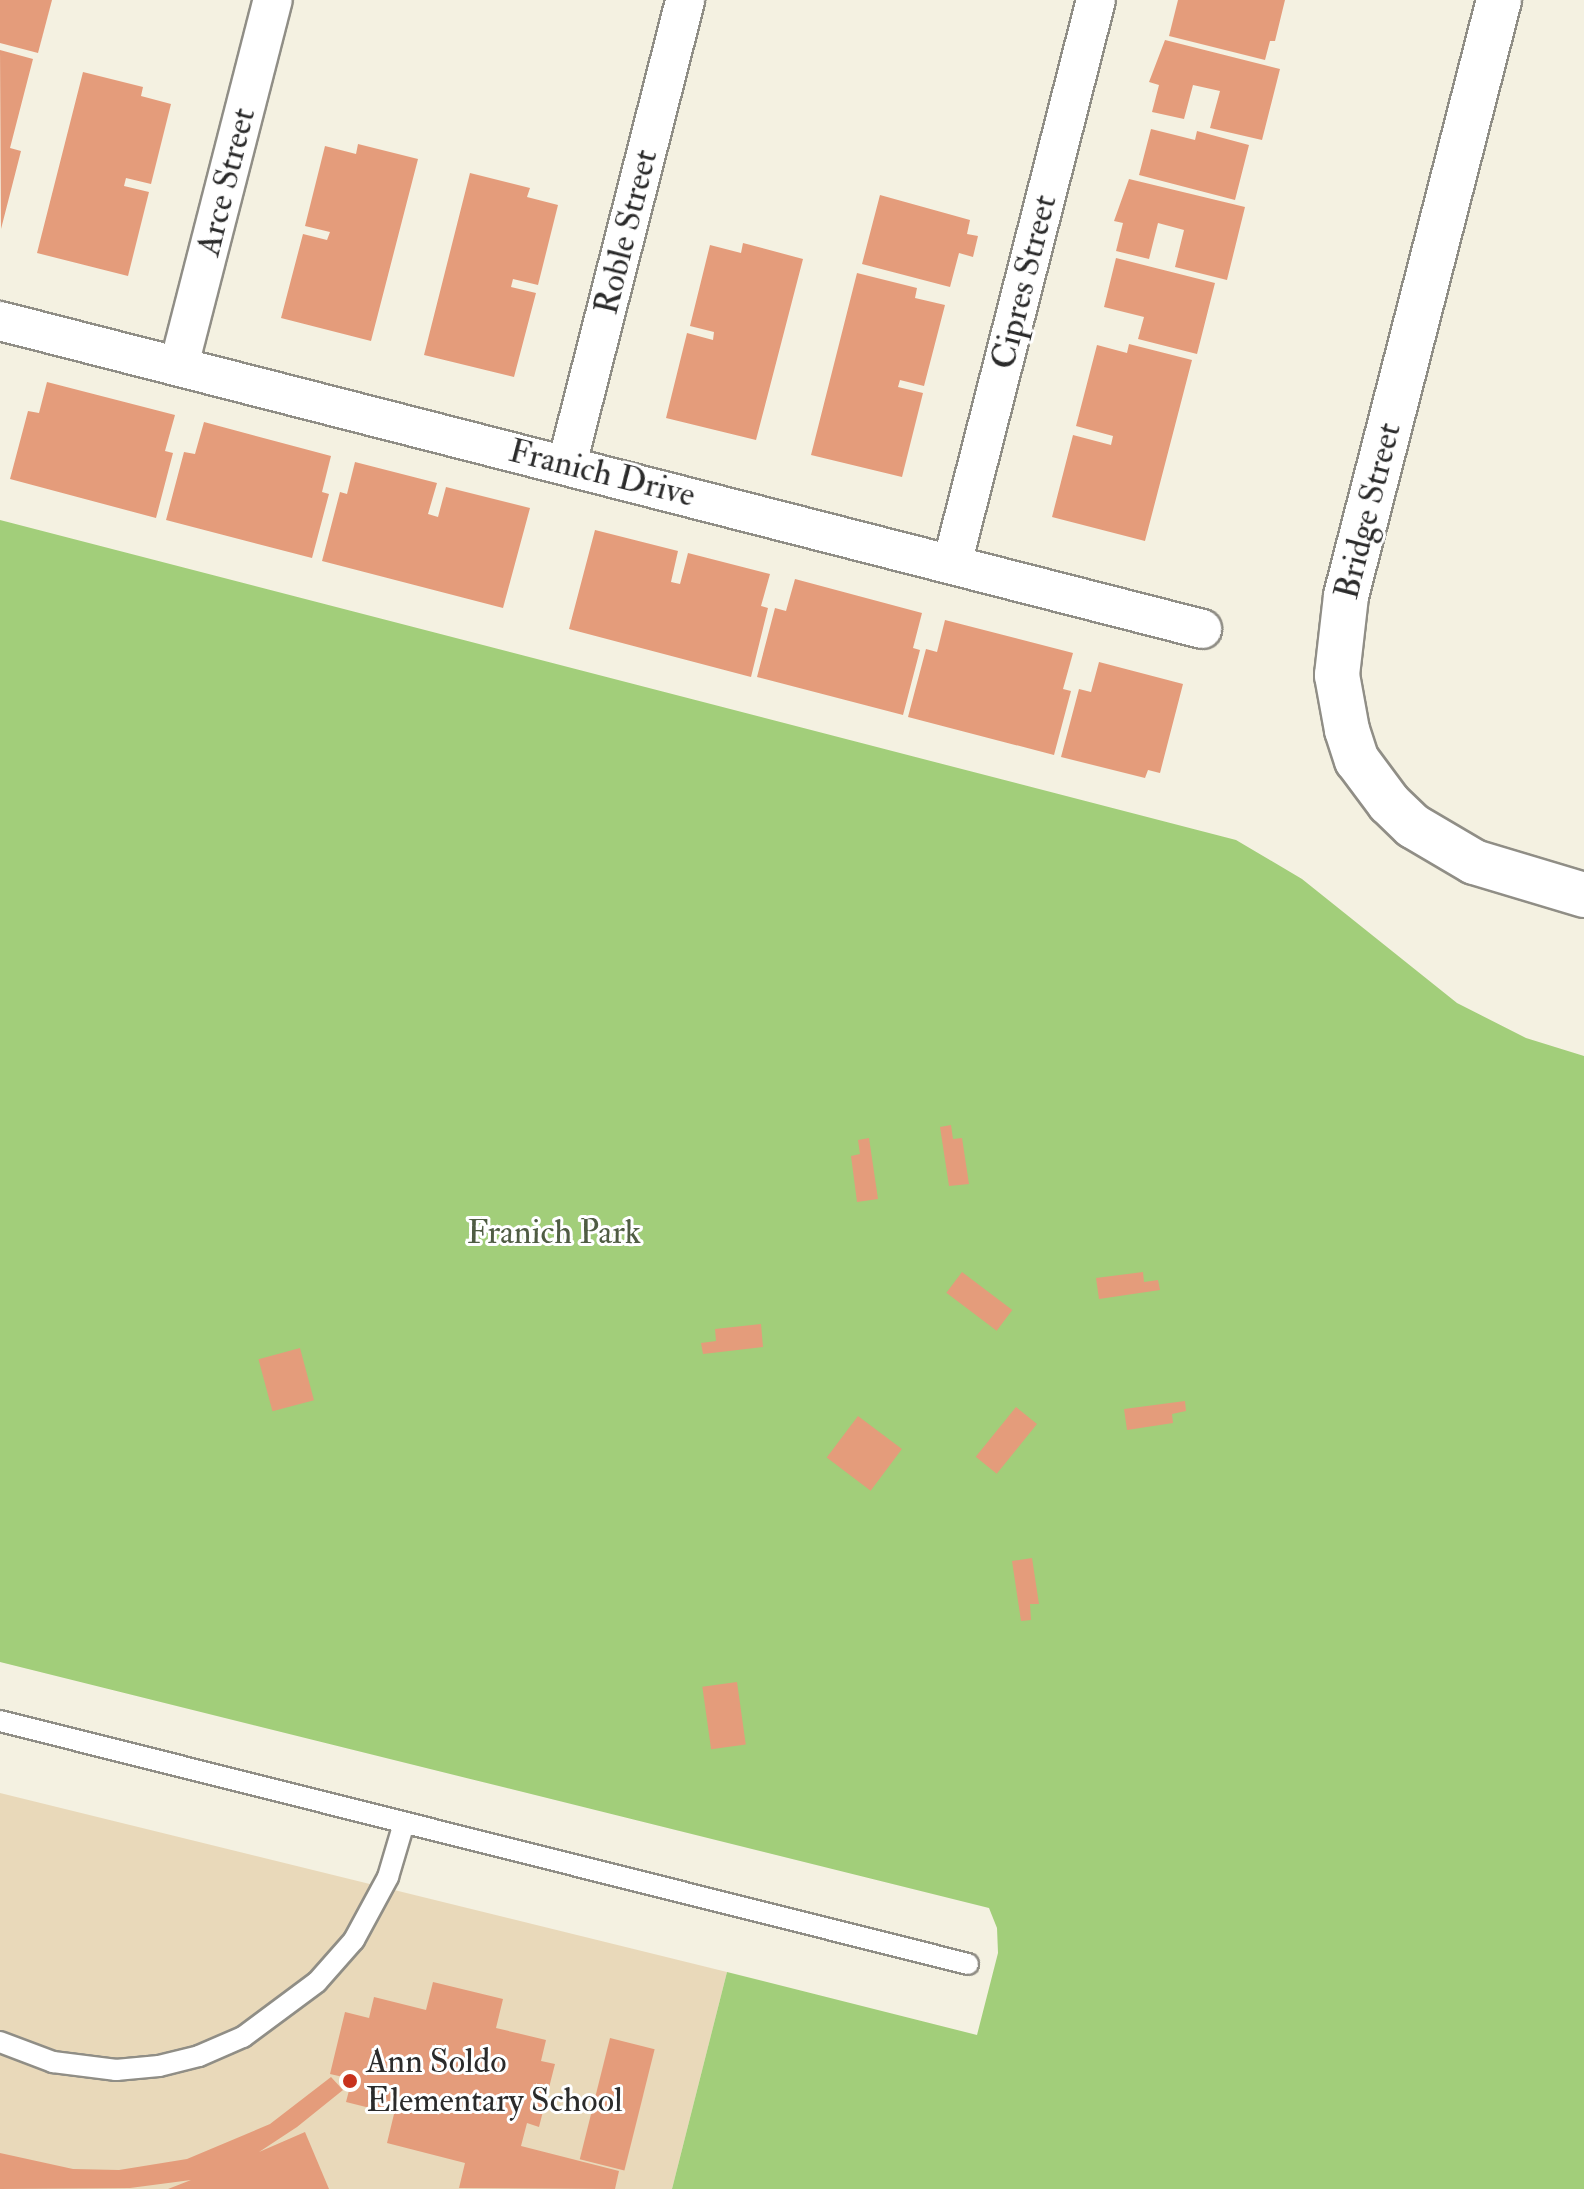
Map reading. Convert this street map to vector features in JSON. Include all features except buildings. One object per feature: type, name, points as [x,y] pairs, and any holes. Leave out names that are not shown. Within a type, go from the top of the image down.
[{"type":"street","name":"Arce Street","points":[[179,365],[273,0]]},
{"type":"street","name":"Roble Street","points":[[567,464],[685,0]]},
{"type":"street","name":"Cipres Street","points":[[952,564],[1096,0]]},
{"type":"street","name":"Bridge Street","points":[[1499,0],[1346,596],[1337,675],[1347,730],[1357,760],[1389,803],[1413,826],[1474,862],[1584,895]]},
{"type":"street","name":"Franich Drive","points":[[0,321],[1202,629]]},
{"type":"lane","points":[[0,1721],[968,1964]]},
{"type":"lane","points":[[0,2042],[53,2062],[116,2070],[159,2066],[199,2056],[243,2037],[317,1982],[354,1940],[388,1877],[404,1823]]},
{"type":"shaded area","name":"Ann Soldo Elementary School","points":[[0,1793],[727,1972],[672,2189],[0,2189]]},
{"type":"green space","name":"Franich Park","points":[[0,520],[1236,840],[1302,879],[1457,1003],[1526,1038],[1584,1056],[1584,2189],[672,2189],[727,1972],[977,2035],[998,1953],[997,1928],[989,1908],[0,1662]]},
{"type":"place","name":"Ann Soldo Elementary School","points":[[350,2081]]}]
